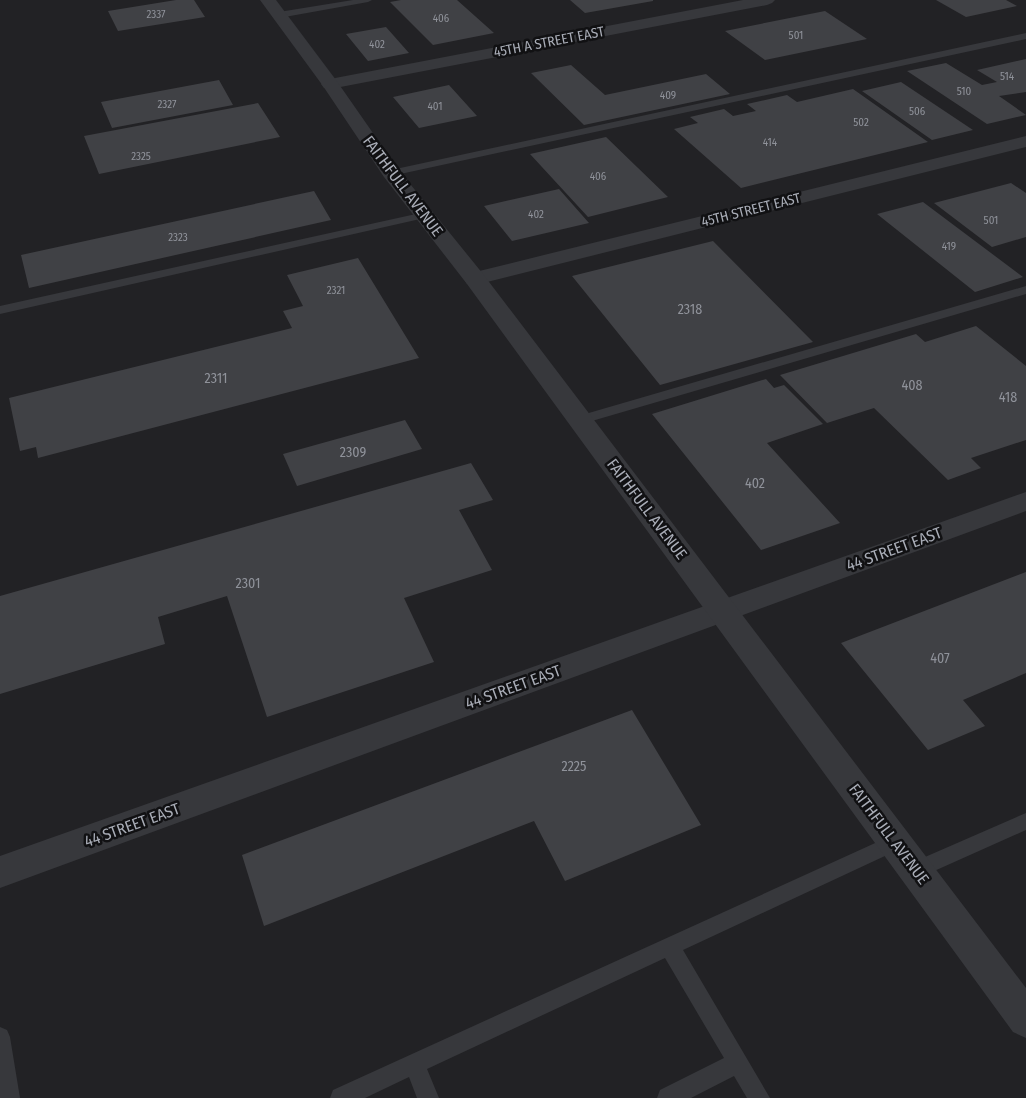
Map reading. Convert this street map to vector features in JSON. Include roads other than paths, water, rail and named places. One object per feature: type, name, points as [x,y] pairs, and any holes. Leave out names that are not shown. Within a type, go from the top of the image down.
[{"type":"street","name":"45TH A STREET EAST","points":[[330,84],[767,0]]},
{"type":"street","name":"FAITHFULL AVENUE","points":[[273,8],[330,84],[391,173],[475,279],[1026,1019]]},
{"type":"street","name":"45TH STREET EAST","points":[[475,279],[1026,141]]},
{"type":"street","name":"44 STREET EAST","points":[[0,872],[1026,501]]},
{"type":"lane","points":[[273,8],[368,0]]},
{"type":"lane","points":[[391,173],[1026,36]]},
{"type":"lane","points":[[0,310],[424,215]]},
{"type":"lane","points":[[580,420],[1026,290]]},
{"type":"lane","points":[[916,870],[1026,821]]},
{"type":"lane","points":[[341,1098],[895,842]]},
{"type":"lane","points":[[670,947],[759,1098]]},
{"type":"lane","points":[[0,1037],[8,1098]]},
{"type":"lane","points":[[668,1098],[738,1062]]},
{"type":"lane","points":[[414,1065],[428,1098]]}]
